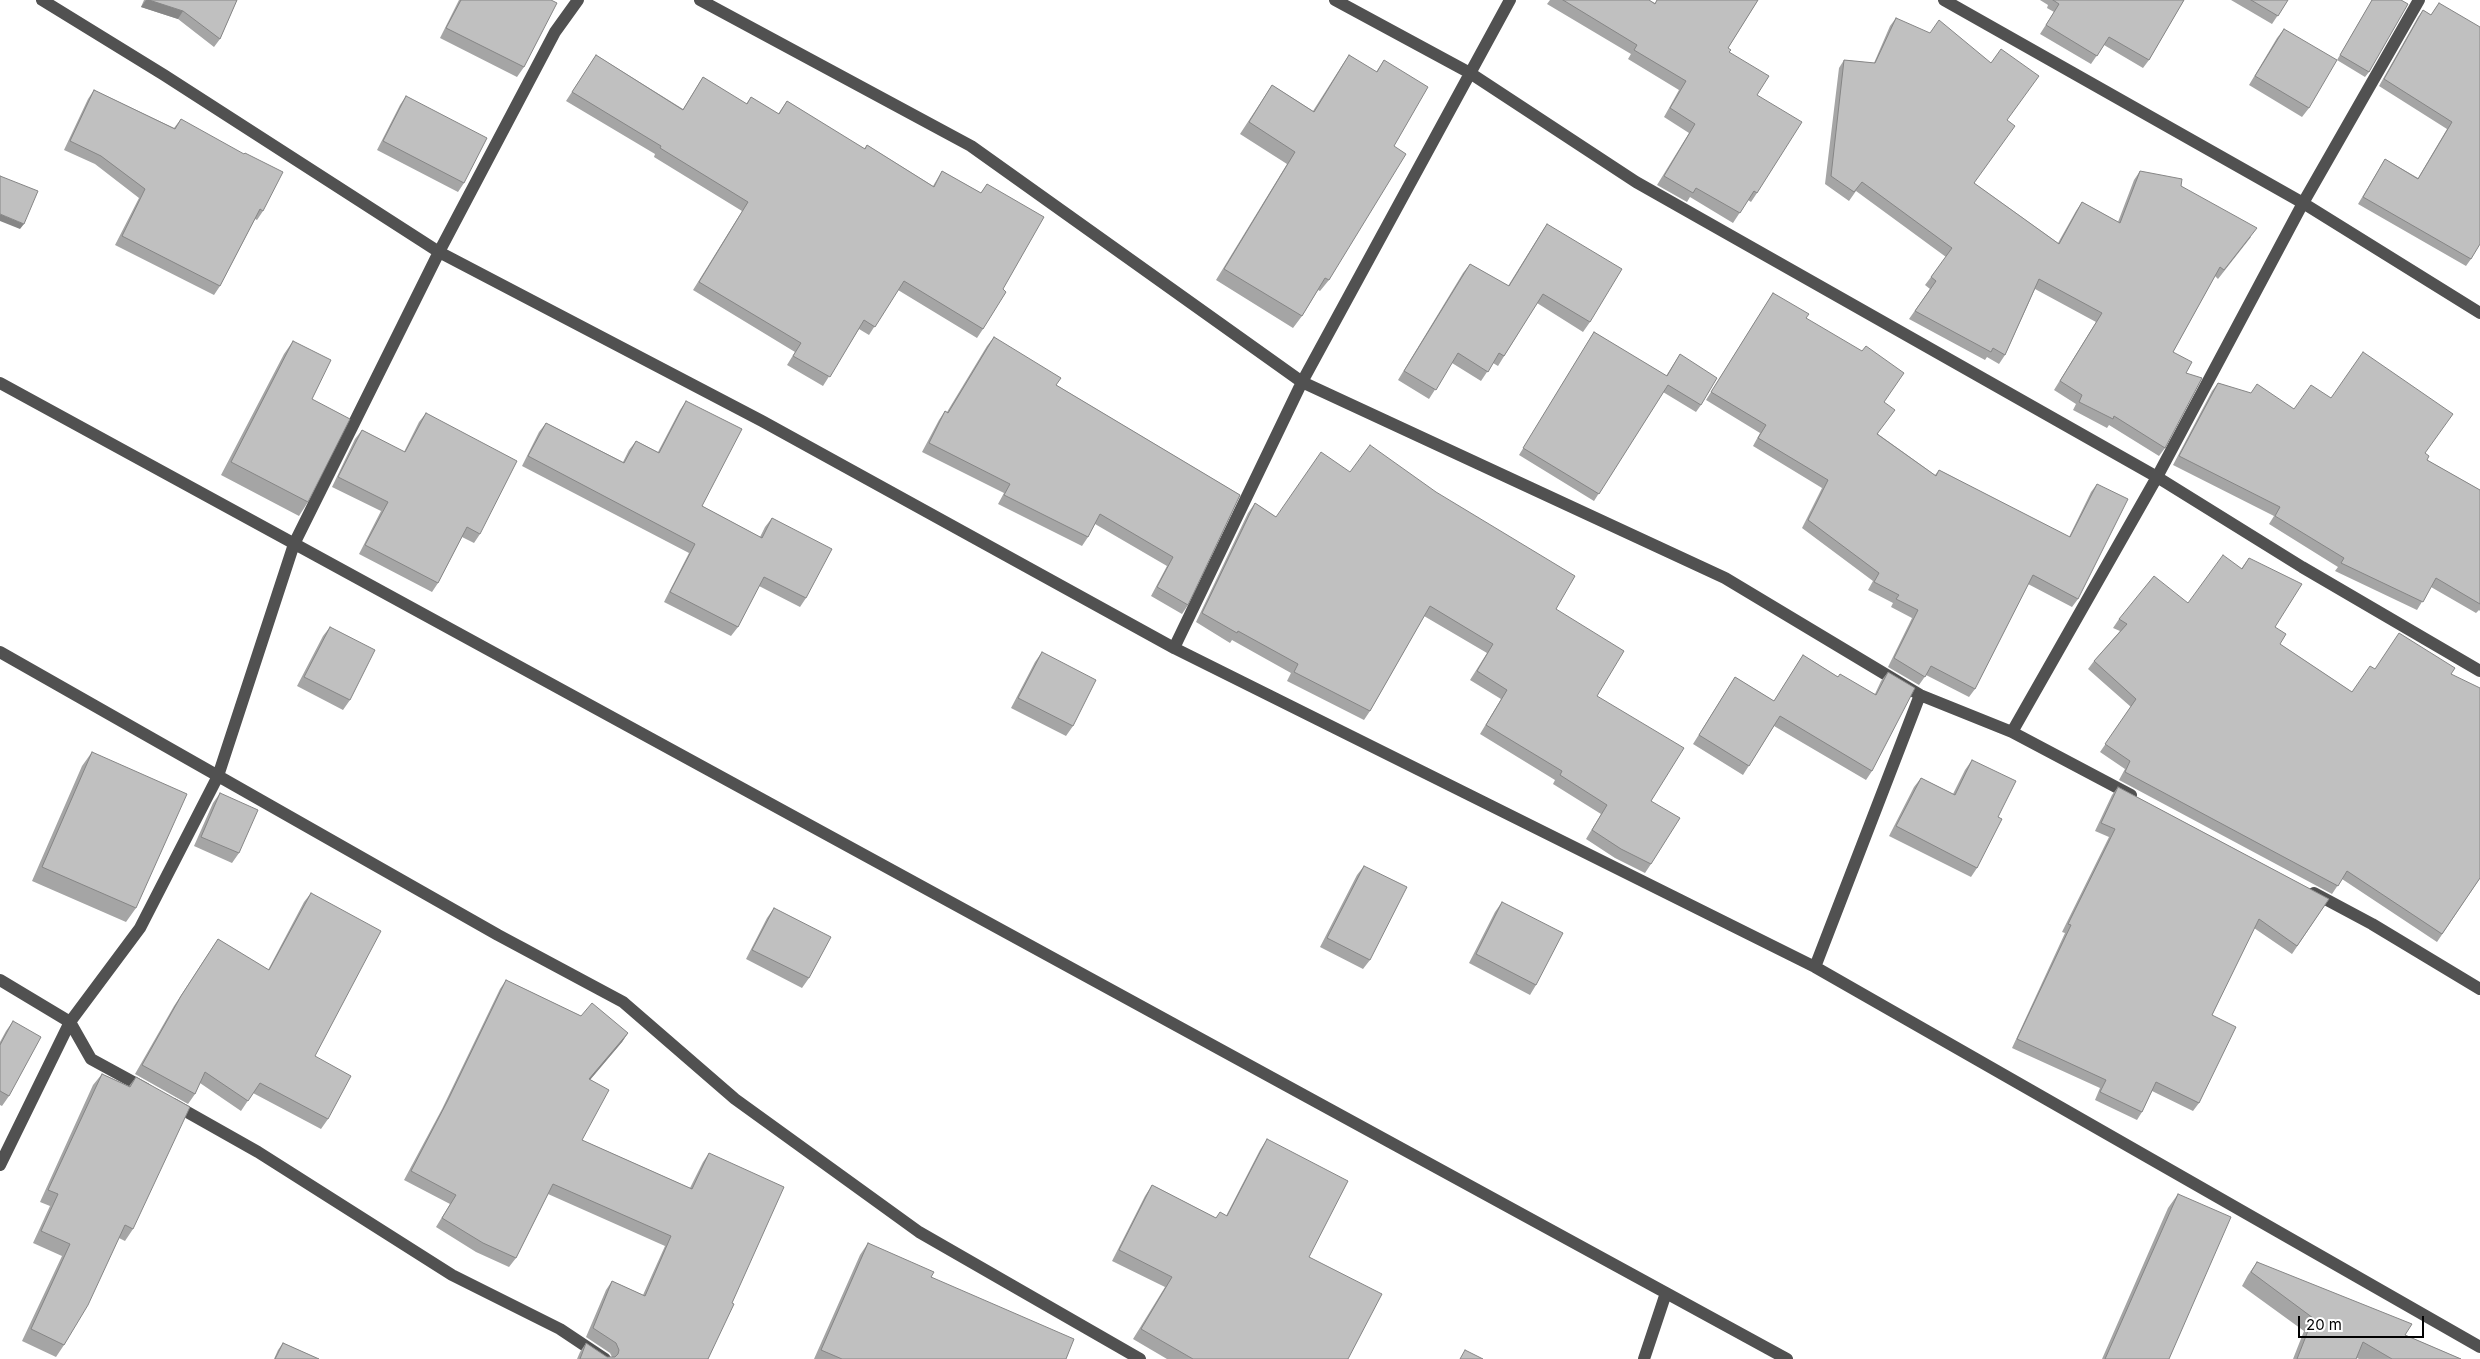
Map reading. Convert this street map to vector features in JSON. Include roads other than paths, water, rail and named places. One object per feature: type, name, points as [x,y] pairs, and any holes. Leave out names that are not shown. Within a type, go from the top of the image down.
[{"type":"street","points":[[42,0],[439,252],[762,421],[1174,648],[1815,967],[2480,1347]]},
{"type":"street","points":[[0,1165],[70,1022],[140,928],[218,776],[294,544],[439,252],[555,32],[578,0]]},
{"type":"street","points":[[700,0],[971,146],[1302,382],[1725,578],[1920,695],[2012,732],[2143,802]]},
{"type":"street","points":[[1335,0],[1470,73],[1636,182],[2157,477],[2302,567],[2480,671]]},
{"type":"street","points":[[1174,648],[1302,382],[1510,0]]},
{"type":"street","points":[[1944,0],[2303,203],[2480,313]]},
{"type":"street","points":[[2012,732],[2157,477],[2303,203],[2419,0]]},
{"type":"street","points":[[0,383],[1787,1359]]},
{"type":"street","points":[[0,652],[623,1002],[735,1099],[919,1232],[1140,1359]]},
{"type":"street","points":[[1815,967],[1920,695]]},
{"type":"street","points":[[2301,886],[2372,924],[2480,989]]},
{"type":"street","points":[[0,980],[70,1022],[91,1059],[258,1152],[452,1275],[560,1329],[605,1359]]},
{"type":"street","points":[[1644,1359],[1666,1293]]}]
